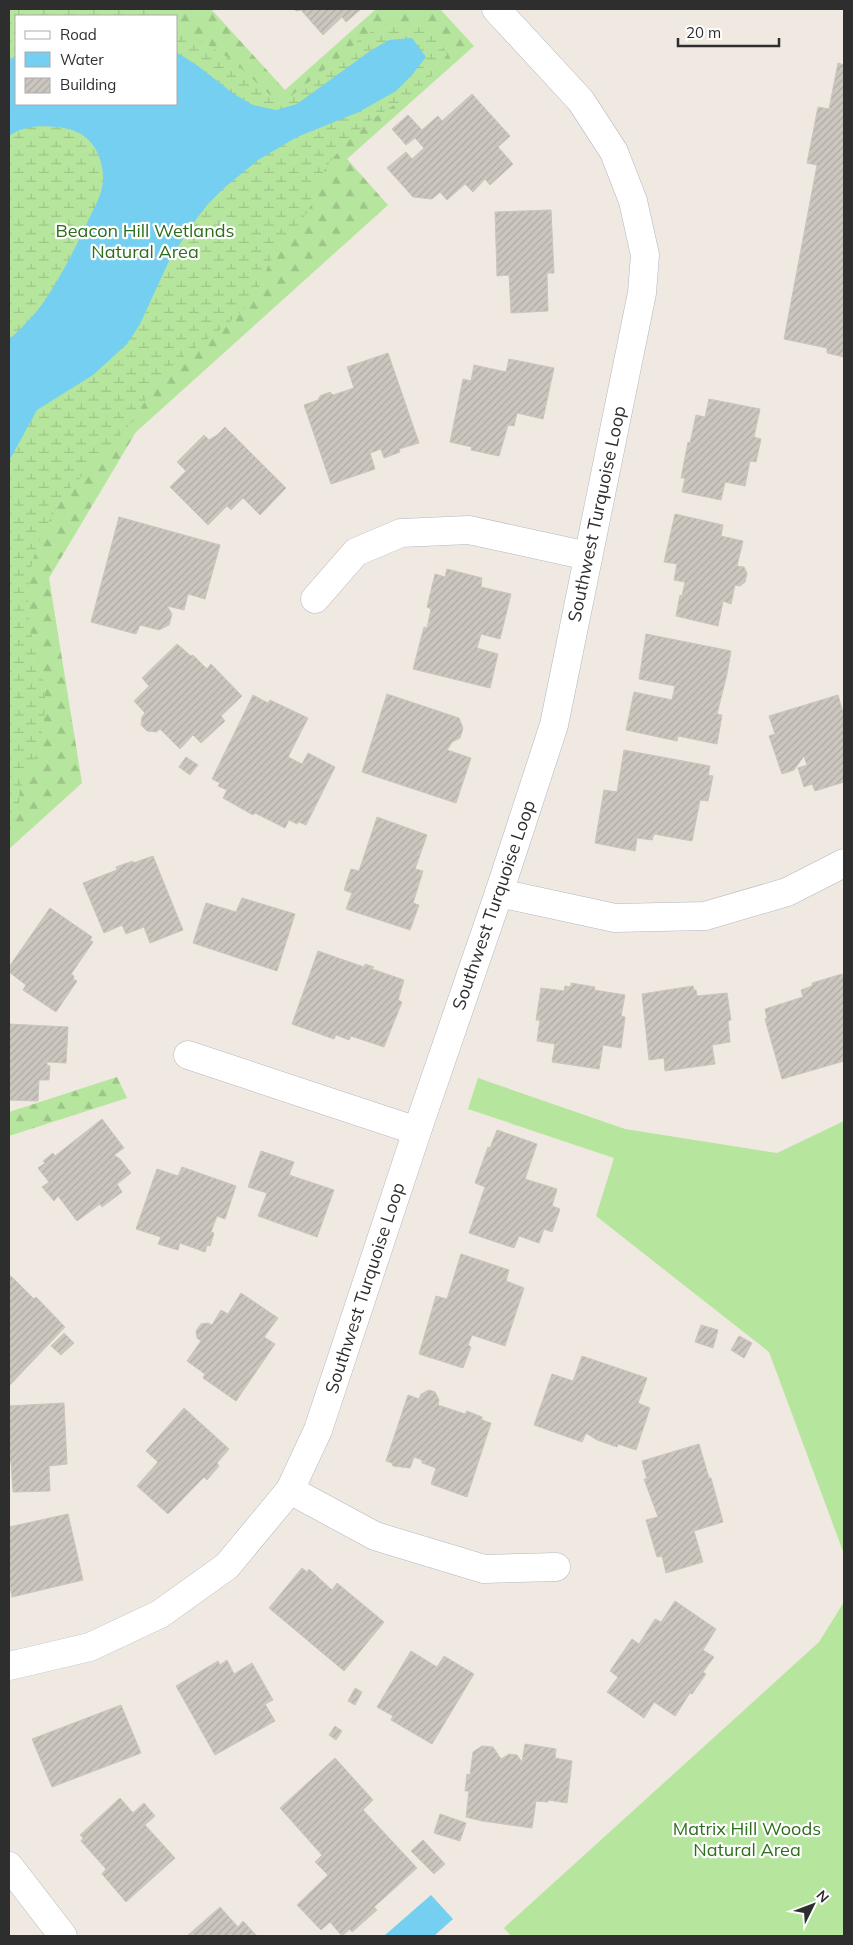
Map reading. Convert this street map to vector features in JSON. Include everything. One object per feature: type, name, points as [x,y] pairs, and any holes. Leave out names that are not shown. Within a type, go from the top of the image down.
[{"type":"street","name":"Southwest Turquoise Loop","points":[[9,1666],[90,1647],[160,1614],[227,1566],[290,1490],[318,1430],[554,725],[642,293],[645,255],[634,201],[614,152],[581,101],[496,9]]},
{"type":"street","points":[[315,599],[356,552],[401,533],[469,530],[588,556]]},
{"type":"street","points":[[499,893],[615,918],[705,916],[787,892],[844,863]]},
{"type":"street","points":[[188,1055],[417,1131]]},
{"type":"street","points":[[290,1490],[375,1536],[484,1569],[556,1567]]},
{"type":"street","points":[[9,1866],[64,1936]]},
{"type":"green space","name":"Beacon Hill Wetlands Natural Area","points":[[9,9],[211,9],[285,90],[376,9],[440,9],[474,46],[347,159],[388,205],[136,432],[49,578],[82,783],[9,849]]},
{"type":"green space","name":"Beacon Hill Wetlands Natural Area","points":[[19,9],[143,9],[158,15],[15,15],[15,105],[178,105],[178,26],[232,60],[270,95],[286,100],[348,51],[359,39],[387,24],[429,27],[439,39],[447,54],[426,82],[363,127],[341,149],[320,177],[308,211],[275,253],[253,297],[234,318],[164,374],[131,423],[74,483],[51,518],[35,553],[28,590],[31,632],[45,690],[41,739],[34,762],[20,790],[18,809],[9,834],[9,12]]},
{"type":"green space","points":[[117,1077],[127,1098],[9,1136],[9,1112]]},
{"type":"green space","points":[[478,1078],[625,1129],[777,1153],[844,1121],[844,1554],[769,1352],[596,1216],[614,1158],[468,1109]]},
{"type":"green space","name":"Matrix Hill Woods Natural Area","points":[[844,1602],[844,1936],[511,1936],[504,1928],[819,1642]]},
{"type":"water","points":[[412,38],[426,57],[396,91],[359,112],[297,137],[258,160],[224,188],[194,222],[169,261],[140,324],[127,344],[93,375],[37,410],[9,461],[9,337],[12,337],[36,312],[55,284],[95,206],[102,188],[103,178],[97,151],[92,143],[77,132],[68,129],[37,126],[22,129],[9,136],[9,61],[15,56],[15,105],[178,105],[178,53],[234,94],[253,105],[276,110],[297,104],[370,51],[389,40]]},
{"type":"water","points":[[431,1895],[453,1919],[434,1936],[384,1936]]},
{"type":"building","points":[[294,9],[361,9],[346,22],[342,17],[323,35],[301,10],[296,11]]},
{"type":"building","points":[[838,63],[844,65],[844,357],[827,353],[827,348],[784,339],[817,165],[807,163],[818,107],[829,109]]},
{"type":"building","points":[[472,94],[510,136],[498,147],[513,164],[490,185],[485,179],[473,192],[465,184],[447,200],[440,192],[432,199],[413,197],[387,168],[406,152],[412,159],[424,148],[415,138],[406,145],[392,129],[408,115],[422,130],[438,116],[442,121]]},
{"type":"building","points":[[551,210],[554,273],[547,273],[548,311],[511,313],[509,275],[497,276],[495,212]]},
{"type":"building","points":[[388,353],[419,443],[399,449],[400,452],[384,458],[381,449],[370,453],[375,469],[331,484],[304,405],[318,400],[320,396],[330,392],[333,395],[354,388],[347,367]]},
{"type":"building","points":[[509,359],[554,368],[543,419],[517,413],[514,426],[508,425],[499,456],[471,450],[472,447],[450,442],[463,379],[471,381],[474,365],[506,372]]},
{"type":"building","points":[[709,399],[760,409],[754,437],[761,439],[756,462],[750,461],[745,486],[725,482],[721,500],[682,492],[685,478],[681,478],[688,442],[690,443],[696,415],[705,417]]},
{"type":"building","points":[[225,427],[286,488],[260,515],[243,498],[231,510],[227,506],[208,525],[170,487],[186,471],[177,462],[204,435],[209,440]]},
{"type":"building","points":[[675,514],[723,525],[721,536],[743,541],[737,566],[744,567],[747,573],[745,582],[740,586],[735,585],[731,604],[723,601],[718,626],[676,616],[680,595],[682,596],[685,582],[674,580],[677,564],[664,562]]},
{"type":"building","points":[[119,517],[220,545],[205,599],[188,594],[184,610],[167,606],[172,614],[169,625],[159,630],[140,625],[136,634],[91,622]]},
{"type":"building","points":[[447,569],[482,578],[481,587],[511,594],[500,639],[481,634],[477,648],[498,654],[490,688],[413,669],[424,627],[427,628],[431,609],[427,607],[435,574],[445,577]]},
{"type":"building","points":[[646,634],[731,651],[717,714],[722,715],[717,744],[678,736],[677,741],[626,730],[634,692],[672,700],[675,686],[639,679]]},
{"type":"building","points":[[177,644],[191,656],[193,655],[207,669],[211,664],[242,696],[221,716],[225,721],[201,743],[193,735],[180,749],[160,729],[157,732],[147,731],[141,725],[142,717],[145,713],[134,701],[149,686],[142,678]]},
{"type":"building","points":[[387,694],[459,718],[463,728],[460,738],[452,742],[447,750],[471,758],[456,803],[362,772]]},
{"type":"building","points":[[253,695],[268,703],[270,700],[308,718],[288,757],[302,764],[308,753],[335,767],[306,825],[299,822],[297,824],[289,820],[285,828],[255,813],[253,815],[223,798],[227,790],[218,786],[220,783],[212,779]]},
{"type":"building","points":[[838,695],[844,716],[844,782],[815,791],[812,784],[804,787],[798,768],[807,765],[804,756],[794,770],[782,774],[769,736],[775,734],[769,716]]},
{"type":"building","points":[[624,750],[710,766],[708,775],[713,776],[708,801],[700,800],[692,841],[654,834],[652,840],[637,838],[635,851],[595,843],[604,790],[617,792]]},
{"type":"building","points":[[186,757],[198,765],[190,775],[179,767]]},
{"type":"building","points":[[377,817],[427,835],[415,869],[423,871],[413,903],[419,905],[410,930],[346,909],[352,893],[344,890],[351,869],[359,871]]},
{"type":"building","points":[[153,856],[183,930],[150,943],[144,927],[126,934],[122,925],[104,933],[83,883],[117,870],[116,867]]},
{"type":"building","points":[[242,898],[295,914],[277,971],[193,943],[206,903],[236,912]]},
{"type":"building","points":[[50,908],[92,937],[90,940],[93,942],[71,974],[74,976],[73,979],[77,981],[56,1012],[23,990],[26,985],[9,972],[9,967]]},
{"type":"building","points":[[318,951],[364,967],[365,964],[374,967],[372,969],[404,980],[398,1000],[402,1002],[384,1047],[351,1036],[349,1040],[336,1035],[334,1039],[292,1024]]},
{"type":"building","points":[[842,974],[844,981],[844,1061],[782,1079],[765,1019],[767,1018],[765,1009],[803,997],[801,990],[812,986],[812,983]]},
{"type":"building","points":[[571,983],[595,987],[594,990],[625,995],[621,1016],[625,1017],[621,1048],[603,1045],[599,1069],[552,1062],[555,1044],[537,1041],[540,1020],[536,1020],[541,988],[564,991],[565,986],[571,987]]},
{"type":"building","points":[[693,986],[697,996],[727,993],[731,1020],[728,1021],[730,1042],[712,1045],[715,1064],[665,1071],[664,1058],[649,1060],[642,994]]},
{"type":"building","points":[[9,1024],[68,1027],[66,1063],[47,1062],[47,1065],[50,1066],[49,1080],[39,1080],[38,1101],[9,1100]]},
{"type":"building","points":[[102,1119],[124,1148],[114,1155],[120,1159],[131,1173],[117,1184],[122,1192],[102,1207],[100,1204],[77,1221],[58,1196],[54,1201],[42,1187],[49,1182],[38,1168],[53,1153],[55,1156]]},
{"type":"building","points":[[497,1130],[537,1144],[525,1179],[557,1189],[552,1206],[560,1209],[552,1232],[544,1229],[539,1243],[519,1236],[514,1248],[469,1233],[485,1187],[475,1183],[488,1147],[490,1148]]},
{"type":"building","points":[[261,1151],[294,1162],[289,1175],[334,1190],[317,1237],[258,1216],[267,1193],[248,1187]]},
{"type":"building","points":[[182,1167],[236,1186],[225,1219],[217,1216],[211,1232],[214,1233],[210,1246],[207,1245],[205,1252],[180,1243],[178,1250],[158,1244],[161,1237],[136,1229],[157,1169],[178,1176]]},
{"type":"building","points":[[461,1254],[509,1270],[506,1281],[524,1288],[505,1346],[472,1335],[468,1345],[471,1347],[463,1368],[419,1354],[436,1296],[447,1299]]},
{"type":"building","points":[[11,1276],[34,1299],[36,1297],[65,1327],[9,1386],[9,1278]]},
{"type":"building","points":[[241,1293],[278,1318],[264,1337],[275,1344],[236,1401],[203,1378],[205,1374],[187,1361],[201,1341],[197,1338],[196,1331],[201,1324],[208,1323],[212,1325],[221,1310],[228,1314]]},
{"type":"building","points":[[701,1325],[718,1330],[713,1348],[695,1342]]},
{"type":"building","points":[[64,1333],[74,1343],[61,1355],[51,1346]]},
{"type":"building","points":[[739,1336],[752,1343],[744,1358],[731,1350]]},
{"type":"building","points":[[582,1356],[647,1378],[638,1403],[650,1408],[636,1450],[618,1444],[617,1447],[597,1440],[586,1433],[582,1442],[534,1425],[552,1374],[573,1381]]},
{"type":"building","points":[[429,1390],[435,1392],[439,1400],[438,1405],[465,1414],[467,1411],[491,1423],[467,1497],[431,1484],[436,1468],[422,1463],[422,1460],[414,1457],[410,1468],[393,1466],[392,1463],[386,1461],[408,1395],[419,1399],[421,1394]]},
{"type":"building","points":[[64,1403],[67,1464],[49,1466],[50,1491],[13,1492],[11,1462],[9,1462],[9,1406]]},
{"type":"building","points":[[184,1408],[229,1449],[217,1463],[219,1466],[207,1480],[204,1477],[168,1514],[137,1486],[158,1462],[146,1451]]},
{"type":"building","points":[[699,1444],[723,1522],[694,1531],[703,1562],[666,1573],[662,1556],[657,1557],[646,1520],[658,1517],[644,1479],[647,1479],[642,1461]]},
{"type":"building","points":[[68,1514],[83,1580],[12,1597],[9,1581],[9,1527]]},
{"type":"building","points":[[302,1568],[307,1572],[309,1569],[332,1590],[337,1583],[384,1622],[344,1671],[269,1608]]},
{"type":"building","points":[[675,1601],[716,1629],[703,1650],[714,1657],[703,1672],[706,1674],[692,1694],[690,1693],[675,1716],[654,1702],[644,1718],[607,1692],[618,1677],[610,1671],[632,1639],[639,1644],[655,1619],[661,1622]]},
{"type":"building","points":[[411,1651],[437,1667],[444,1656],[474,1674],[432,1744],[391,1720],[393,1716],[377,1707]]},
{"type":"building","points":[[227,1660],[234,1674],[252,1663],[273,1700],[265,1704],[275,1721],[215,1755],[176,1686],[218,1661],[220,1665]]},
{"type":"building","points":[[355,1688],[362,1692],[355,1705],[348,1701]]},
{"type":"building","points":[[121,1705],[141,1753],[52,1787],[32,1739]]},
{"type":"building","points":[[335,1726],[342,1731],[336,1740],[329,1735]]},
{"type":"building","points":[[525,1744],[556,1749],[555,1758],[572,1761],[567,1803],[548,1800],[548,1802],[536,1801],[532,1828],[466,1817],[469,1791],[465,1791],[467,1774],[470,1775],[473,1752],[482,1746],[493,1747],[501,1759],[509,1754],[517,1755],[522,1762]]},
{"type":"building","points":[[335,1758],[373,1800],[363,1810],[417,1868],[374,1907],[377,1910],[352,1932],[350,1929],[342,1936],[330,1922],[321,1930],[297,1905],[328,1875],[315,1862],[322,1855],[280,1808]]},
{"type":"building","points":[[120,1798],[133,1813],[144,1803],[155,1816],[145,1825],[175,1858],[126,1902],[102,1874],[106,1869],[81,1841],[83,1838],[80,1835]]},
{"type":"building","points":[[440,1814],[466,1823],[460,1841],[434,1833]]},
{"type":"building","points":[[423,1840],[445,1864],[434,1874],[411,1851]]},
{"type":"building","points":[[220,1907],[238,1927],[243,1921],[257,1936],[187,1936]]}]
